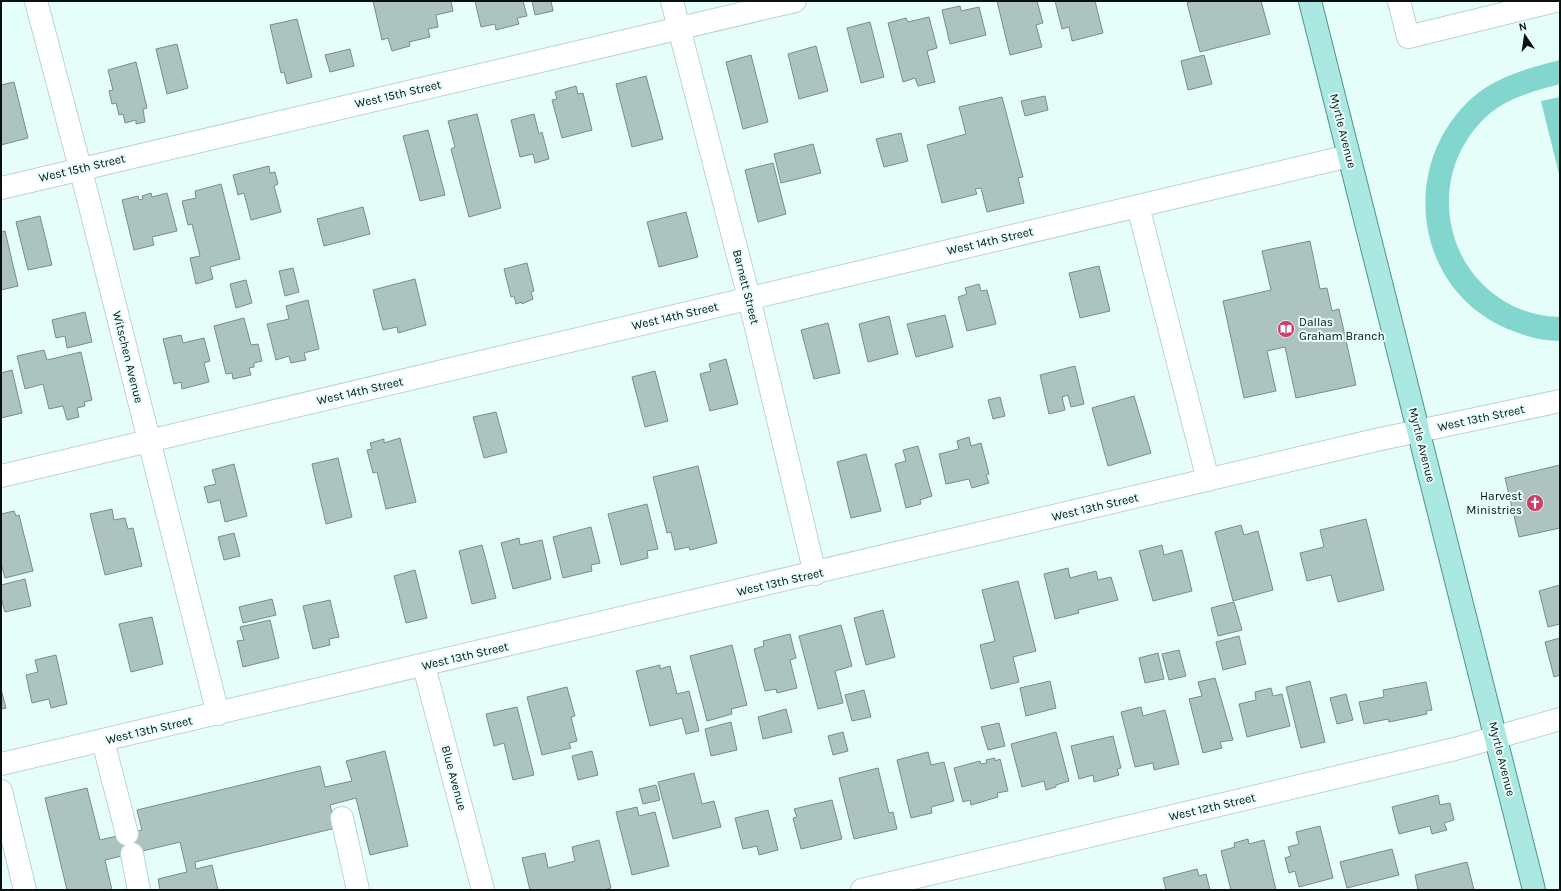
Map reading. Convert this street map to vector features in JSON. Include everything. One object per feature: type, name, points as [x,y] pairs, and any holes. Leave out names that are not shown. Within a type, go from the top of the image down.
[{"type":"main road","name":"Myrtle Avenue","points":[[1310,1],[1534,890]]},
{"type":"street","name":"Witschen Avenue","points":[[36,1],[81,169],[218,714]]},
{"type":"street","name":"Barnett Street","points":[[672,1],[749,298],[815,574]]},
{"type":"street","name":"West 15th Street","points":[[1,188],[795,1]]},
{"type":"street","points":[[1399,1],[1408,37],[1555,1]]},
{"type":"street","name":"West 14th Street","points":[[1,476],[1349,156]]},
{"type":"street","points":[[1138,206],[1208,480]]},
{"type":"street","name":"West 13th Street","points":[[1,764],[815,574],[1208,480],[1560,401]]},
{"type":"street","name":"Blue Avenue","points":[[424,666],[483,890]]},
{"type":"street","name":"West 12th Street","points":[[862,890],[1496,738],[1560,719]]},
{"type":"street","points":[[103,741],[139,890]]},
{"type":"street","points":[[1,791],[26,890]]},
{"type":"street","points":[[342,818],[358,890]]},
{"type":"shaded area","points":[[1560,60],[1560,84],[1522,95],[1504,104],[1488,115],[1469,137],[1456,163],[1450,190],[1450,217],[1456,244],[1469,268],[1488,289],[1513,306],[1536,314],[1560,317],[1560,341],[1552,341],[1529,336],[1499,325],[1470,305],[1448,280],[1434,251],[1426,219],[1426,186],[1434,154],[1449,124],[1472,98],[1482,90],[1503,78]]},
{"type":"shaded area","points":[[1560,97],[1560,178],[1541,101]]},
{"type":"building","points":[[373,1],[451,1],[453,11],[436,15],[438,27],[428,29],[430,37],[409,42],[410,46],[392,51],[388,38],[382,40]]},
{"type":"building","points":[[475,1],[523,1],[527,16],[517,18],[519,24],[496,30],[495,24],[481,27]]},
{"type":"building","points":[[532,1],[551,1],[553,11],[535,15]]},
{"type":"building","points":[[997,1],[1037,1],[1043,23],[1036,25],[1042,47],[1010,55]]},
{"type":"building","points":[[1055,1],[1095,1],[1103,33],[1072,41],[1069,27],[1062,29]]},
{"type":"building","points":[[1193,1],[1261,1],[1270,34],[1200,52],[1187,3]]},
{"type":"building","points":[[960,6],[961,11],[979,7],[986,35],[950,44],[942,10]]},
{"type":"building","points":[[929,17],[937,48],[927,51],[935,82],[918,86],[915,78],[903,82],[888,23],[906,18],[908,22]]},
{"type":"building","points":[[297,19],[312,77],[287,84],[284,72],[281,73],[270,25]]},
{"type":"building","points":[[870,22],[884,77],[861,83],[847,28]]},
{"type":"building","points":[[177,44],[188,88],[167,94],[156,49]]},
{"type":"building","points":[[816,46],[828,91],[799,99],[788,54]]},
{"type":"building","points":[[350,49],[354,66],[330,72],[325,55]]},
{"type":"building","points":[[751,55],[768,122],[743,129],[726,62]]},
{"type":"building","points":[[1204,55],[1212,84],[1188,90],[1181,61]]},
{"type":"building","points":[[136,62],[147,108],[143,109],[145,122],[136,124],[136,120],[125,123],[123,114],[119,115],[116,103],[112,104],[109,91],[113,90],[108,70]]},
{"type":"building","points":[[646,76],[663,139],[632,147],[616,84]]},
{"type":"building","points":[[14,82],[28,138],[1,145],[1,85]]},
{"type":"building","points":[[576,86],[578,94],[583,93],[592,130],[562,138],[552,100],[557,99],[555,92]]},
{"type":"building","points":[[1045,96],[1048,110],[1025,116],[1021,101]]},
{"type":"building","points":[[1002,97],[1023,177],[1018,178],[1024,203],[987,212],[981,188],[975,189],[977,194],[942,203],[927,145],[966,134],[959,107]]},
{"type":"building","points":[[477,114],[501,208],[469,217],[451,149],[455,147],[448,121]]},
{"type":"building","points":[[534,114],[539,134],[542,132],[549,159],[535,163],[533,154],[520,157],[511,120]]},
{"type":"building","points":[[428,130],[445,195],[420,201],[403,136]]},
{"type":"building","points":[[901,133],[908,161],[884,167],[876,139]]},
{"type":"building","points":[[813,144],[821,173],[781,183],[774,154]]},
{"type":"building","points":[[773,163],[786,214],[758,222],[745,170]]},
{"type":"building","points":[[269,166],[270,173],[275,172],[278,184],[274,186],[281,212],[251,220],[244,193],[238,195],[233,175]]},
{"type":"building","points":[[221,184],[240,259],[210,267],[213,279],[196,284],[190,258],[200,256],[192,224],[188,225],[182,201],[196,198],[195,191]]},
{"type":"building","points":[[151,193],[152,197],[167,193],[177,231],[152,237],[154,245],[134,250],[122,200],[138,196],[139,200],[143,199],[142,196]]},
{"type":"building","points":[[363,207],[370,234],[324,246],[317,219]]},
{"type":"building","points":[[686,212],[698,257],[659,267],[647,222]]},
{"type":"building","points":[[40,216],[52,265],[28,270],[16,222]]},
{"type":"building","points":[[5,231],[18,286],[1,290],[1,232]]},
{"type":"building","name":"Dallas Graham Branch","points":[[1310,241],[1320,289],[1327,288],[1332,311],[1339,309],[1356,385],[1296,398],[1285,347],[1267,351],[1276,391],[1244,398],[1223,301],[1271,290],[1262,251]]},
{"type":"building","points":[[527,263],[534,291],[531,292],[533,299],[522,304],[522,302],[516,304],[514,296],[511,297],[504,269]]},
{"type":"building","points":[[1099,266],[1110,311],[1080,318],[1069,273]]},
{"type":"building","points":[[293,268],[299,292],[285,296],[279,271]]},
{"type":"building","points":[[415,279],[426,325],[398,333],[397,327],[383,330],[373,290]]},
{"type":"building","points":[[246,280],[252,303],[236,308],[230,284]]},
{"type":"building","points":[[979,284],[981,291],[987,290],[996,324],[967,331],[958,297],[967,294],[965,288]]},
{"type":"building","points":[[308,300],[319,349],[304,353],[306,360],[291,363],[289,356],[276,360],[267,324],[289,319],[286,306]]},
{"type":"building","points":[[85,312],[92,342],[67,348],[65,336],[56,338],[52,320]]},
{"type":"building","points":[[945,315],[953,347],[916,357],[907,324]]},
{"type":"building","points":[[889,316],[898,354],[868,362],[859,324]]},
{"type":"building","points":[[244,318],[251,345],[258,344],[262,361],[254,363],[254,367],[249,368],[251,375],[233,379],[232,373],[226,374],[214,326]]},
{"type":"building","points":[[828,323],[840,373],[814,379],[801,330]]},
{"type":"building","points":[[181,335],[183,343],[204,338],[210,361],[204,363],[209,382],[182,389],[181,382],[174,384],[163,339]]},
{"type":"building","points":[[44,350],[47,360],[81,352],[92,400],[84,402],[85,406],[77,408],[79,417],[67,420],[63,406],[49,409],[43,384],[25,389],[17,356]]},
{"type":"building","points":[[726,359],[738,404],[710,411],[700,374],[711,371],[709,364]]},
{"type":"building","points":[[1075,366],[1084,404],[1071,407],[1068,395],[1062,397],[1065,410],[1049,414],[1040,375]]},
{"type":"building","points":[[12,370],[22,413],[1,418],[1,373]]},
{"type":"building","points":[[655,371],[668,421],[645,427],[632,377]]},
{"type":"building","points":[[1134,396],[1151,453],[1108,466],[1092,408]]},
{"type":"building","points":[[1000,397],[1005,416],[993,419],[988,400]]},
{"type":"building","points":[[496,412],[507,452],[484,458],[473,417]]},
{"type":"building","points":[[969,437],[971,446],[981,443],[989,474],[986,475],[989,483],[972,488],[969,479],[946,484],[939,454],[959,449],[957,441]]},
{"type":"building","points":[[400,438],[416,502],[386,509],[377,472],[373,473],[367,450],[372,449],[370,443],[384,439],[384,443]]},
{"type":"building","points":[[918,446],[932,496],[920,500],[921,504],[906,508],[895,464],[906,461],[903,450]]},
{"type":"building","points":[[866,454],[881,511],[851,518],[837,462]]},
{"type":"building","points":[[338,458],[352,517],[326,524],[312,464]]},
{"type":"building","points":[[234,464],[247,516],[225,522],[220,500],[208,503],[204,487],[216,484],[212,470]]},
{"type":"building","name":"Harvest Ministries","points":[[1560,465],[1560,528],[1519,537],[1505,478]]},
{"type":"building","points":[[698,466],[717,543],[690,550],[689,547],[675,550],[671,532],[667,533],[653,477]]},
{"type":"building","points":[[647,504],[658,549],[647,551],[648,558],[621,565],[608,514]]},
{"type":"building","points":[[112,509],[114,520],[125,518],[128,529],[133,528],[142,566],[105,575],[90,514]]},
{"type":"building","points":[[14,511],[16,516],[19,515],[33,571],[5,578],[1,563],[1,514]]},
{"type":"building","points":[[1366,519],[1384,590],[1338,602],[1331,575],[1307,581],[1300,553],[1324,547],[1320,530]]},
{"type":"building","points":[[1241,525],[1244,535],[1258,531],[1273,590],[1233,601],[1215,532]]},
{"type":"building","points":[[591,527],[600,563],[591,565],[592,571],[563,578],[553,537]]},
{"type":"building","points":[[234,533],[240,556],[224,560],[218,537]]},
{"type":"building","points":[[519,538],[520,545],[542,540],[551,579],[513,589],[501,543]]},
{"type":"building","points":[[482,545],[496,598],[472,604],[459,551]]},
{"type":"building","points":[[1162,545],[1164,555],[1182,550],[1192,591],[1153,601],[1139,551]]},
{"type":"building","points":[[1068,568],[1070,578],[1096,571],[1098,580],[1111,577],[1118,600],[1078,610],[1079,613],[1055,619],[1044,574]]},
{"type":"building","points":[[415,570],[427,618],[406,623],[394,576]]},
{"type":"building","points":[[25,579],[31,606],[5,612],[1,598],[1,585]]},
{"type":"building","points":[[1018,581],[1036,651],[1013,657],[1019,682],[991,689],[980,645],[995,641],[982,590]]},
{"type":"building","points":[[1560,585],[1560,624],[1548,627],[1539,591]]},
{"type":"building","points":[[272,599],[276,615],[243,623],[239,607]]},
{"type":"building","points":[[330,600],[339,637],[329,639],[330,645],[313,649],[303,606]]},
{"type":"building","points":[[1234,602],[1242,630],[1218,636],[1211,608]]},
{"type":"building","points":[[883,610],[895,657],[866,665],[854,618]]},
{"type":"building","points":[[152,617],[163,664],[131,672],[119,624]]},
{"type":"building","points":[[270,620],[279,658],[243,667],[237,641],[244,640],[240,627]]},
{"type":"building","points":[[841,625],[852,666],[835,671],[843,703],[818,709],[799,636]]},
{"type":"building","points":[[790,634],[796,658],[790,660],[797,688],[777,693],[776,689],[765,691],[754,649],[764,646],[763,641]]},
{"type":"building","points":[[1239,636],[1246,664],[1223,670],[1216,642]]},
{"type":"building","points":[[1560,638],[1560,675],[1554,677],[1545,642]]},
{"type":"building","points":[[732,645],[747,705],[731,709],[732,714],[707,721],[690,656]]},
{"type":"building","points":[[1179,650],[1186,676],[1169,680],[1162,654]]},
{"type":"building","points":[[1158,653],[1164,679],[1145,683],[1139,658]]},
{"type":"building","points":[[56,655],[67,704],[51,708],[49,699],[32,703],[26,675],[38,672],[35,660]]},
{"type":"building","points":[[660,665],[660,669],[670,666],[677,694],[689,691],[699,731],[686,734],[682,718],[650,726],[636,671]]},
{"type":"building","points":[[1215,678],[1233,740],[1220,742],[1222,748],[1203,753],[1189,699],[1202,696],[1198,682]]},
{"type":"building","points":[[1050,681],[1056,708],[1026,716],[1020,688]]},
{"type":"building","points":[[1310,681],[1325,742],[1301,748],[1286,687]]},
{"type":"building","points":[[1426,682],[1432,710],[1426,711],[1427,714],[1389,722],[1388,719],[1364,724],[1359,702],[1384,697],[1383,690]]},
{"type":"building","points":[[567,687],[575,716],[571,717],[577,741],[569,743],[571,748],[542,755],[527,697]]},
{"type":"building","points":[[1271,688],[1273,696],[1282,694],[1290,726],[1247,737],[1239,704],[1256,700],[1255,692]]},
{"type":"building","points":[[1,689],[6,708],[1,709]]},
{"type":"building","points":[[864,690],[871,717],[852,721],[845,695]]},
{"type":"building","points":[[1346,694],[1353,720],[1337,724],[1330,698]]},
{"type":"building","points":[[517,707],[534,775],[513,780],[504,743],[494,746],[486,714]]},
{"type":"building","points":[[1141,707],[1143,716],[1165,710],[1179,764],[1154,770],[1153,763],[1135,767],[1121,712]]},
{"type":"building","points":[[786,709],[792,732],[763,739],[758,717]]},
{"type":"building","points":[[731,722],[737,750],[711,756],[705,729]]},
{"type":"building","points":[[999,723],[1005,746],[988,750],[981,727]]},
{"type":"building","points":[[843,732],[848,751],[833,755],[828,736]]},
{"type":"building","points":[[1056,732],[1069,781],[1046,790],[1044,781],[1022,787],[1011,744]]},
{"type":"building","points":[[1113,736],[1121,768],[1117,769],[1119,775],[1094,782],[1093,775],[1079,779],[1071,746]]},
{"type":"building","points":[[385,751],[408,846],[370,855],[356,798],[330,805],[336,828],[195,862],[196,869],[212,865],[218,890],[160,890],[158,879],[187,872],[180,842],[105,860],[112,890],[67,890],[45,798],[87,788],[100,840],[142,830],[137,810],[320,766],[325,787],[352,781],[346,761]]},
{"type":"building","points":[[592,751],[598,775],[578,780],[572,756]]},
{"type":"building","points":[[928,752],[931,765],[944,762],[954,801],[931,807],[932,813],[911,818],[897,760]]},
{"type":"building","points":[[995,758],[995,761],[1000,759],[1008,791],[997,793],[998,797],[971,805],[970,800],[963,802],[954,768],[980,761],[981,764],[987,763],[986,760]]},
{"type":"building","points":[[878,768],[889,813],[893,812],[897,829],[854,839],[839,778]]},
{"type":"building","points":[[694,773],[702,804],[714,801],[721,827],[673,839],[658,782]]},
{"type":"building","points":[[656,785],[660,800],[643,804],[639,789]]},
{"type":"building","points":[[1438,795],[1440,805],[1450,803],[1454,820],[1444,823],[1447,830],[1432,834],[1430,826],[1399,834],[1392,807]]},
{"type":"building","points":[[832,800],[842,839],[801,849],[793,818],[797,817],[794,809]]},
{"type":"building","points":[[637,807],[639,816],[655,812],[669,866],[632,875],[616,812]]},
{"type":"building","points":[[768,810],[778,850],[759,855],[757,846],[743,849],[735,818]]},
{"type":"building","points":[[1320,826],[1333,878],[1299,887],[1295,871],[1289,873],[1285,858],[1291,856],[1288,847],[1299,844],[1296,832]]},
{"type":"building","points":[[1248,839],[1249,844],[1264,840],[1276,890],[1231,890],[1221,851],[1235,847],[1234,843]]},
{"type":"building","points":[[599,840],[611,888],[604,890],[530,890],[522,858],[545,853],[548,868],[575,861],[572,847]]},
{"type":"building","points":[[1392,849],[1399,875],[1347,888],[1340,862]]},
{"type":"building","points":[[1467,862],[1474,890],[1418,890],[1415,875]]},
{"type":"building","points":[[1197,869],[1199,876],[1206,874],[1210,890],[1166,890],[1163,878]]},
{"type":"place","name":"Dallas Graham Branch","points":[[1286,329]]},
{"type":"place","name":"Harvest Ministries","points":[[1535,503]]}]
